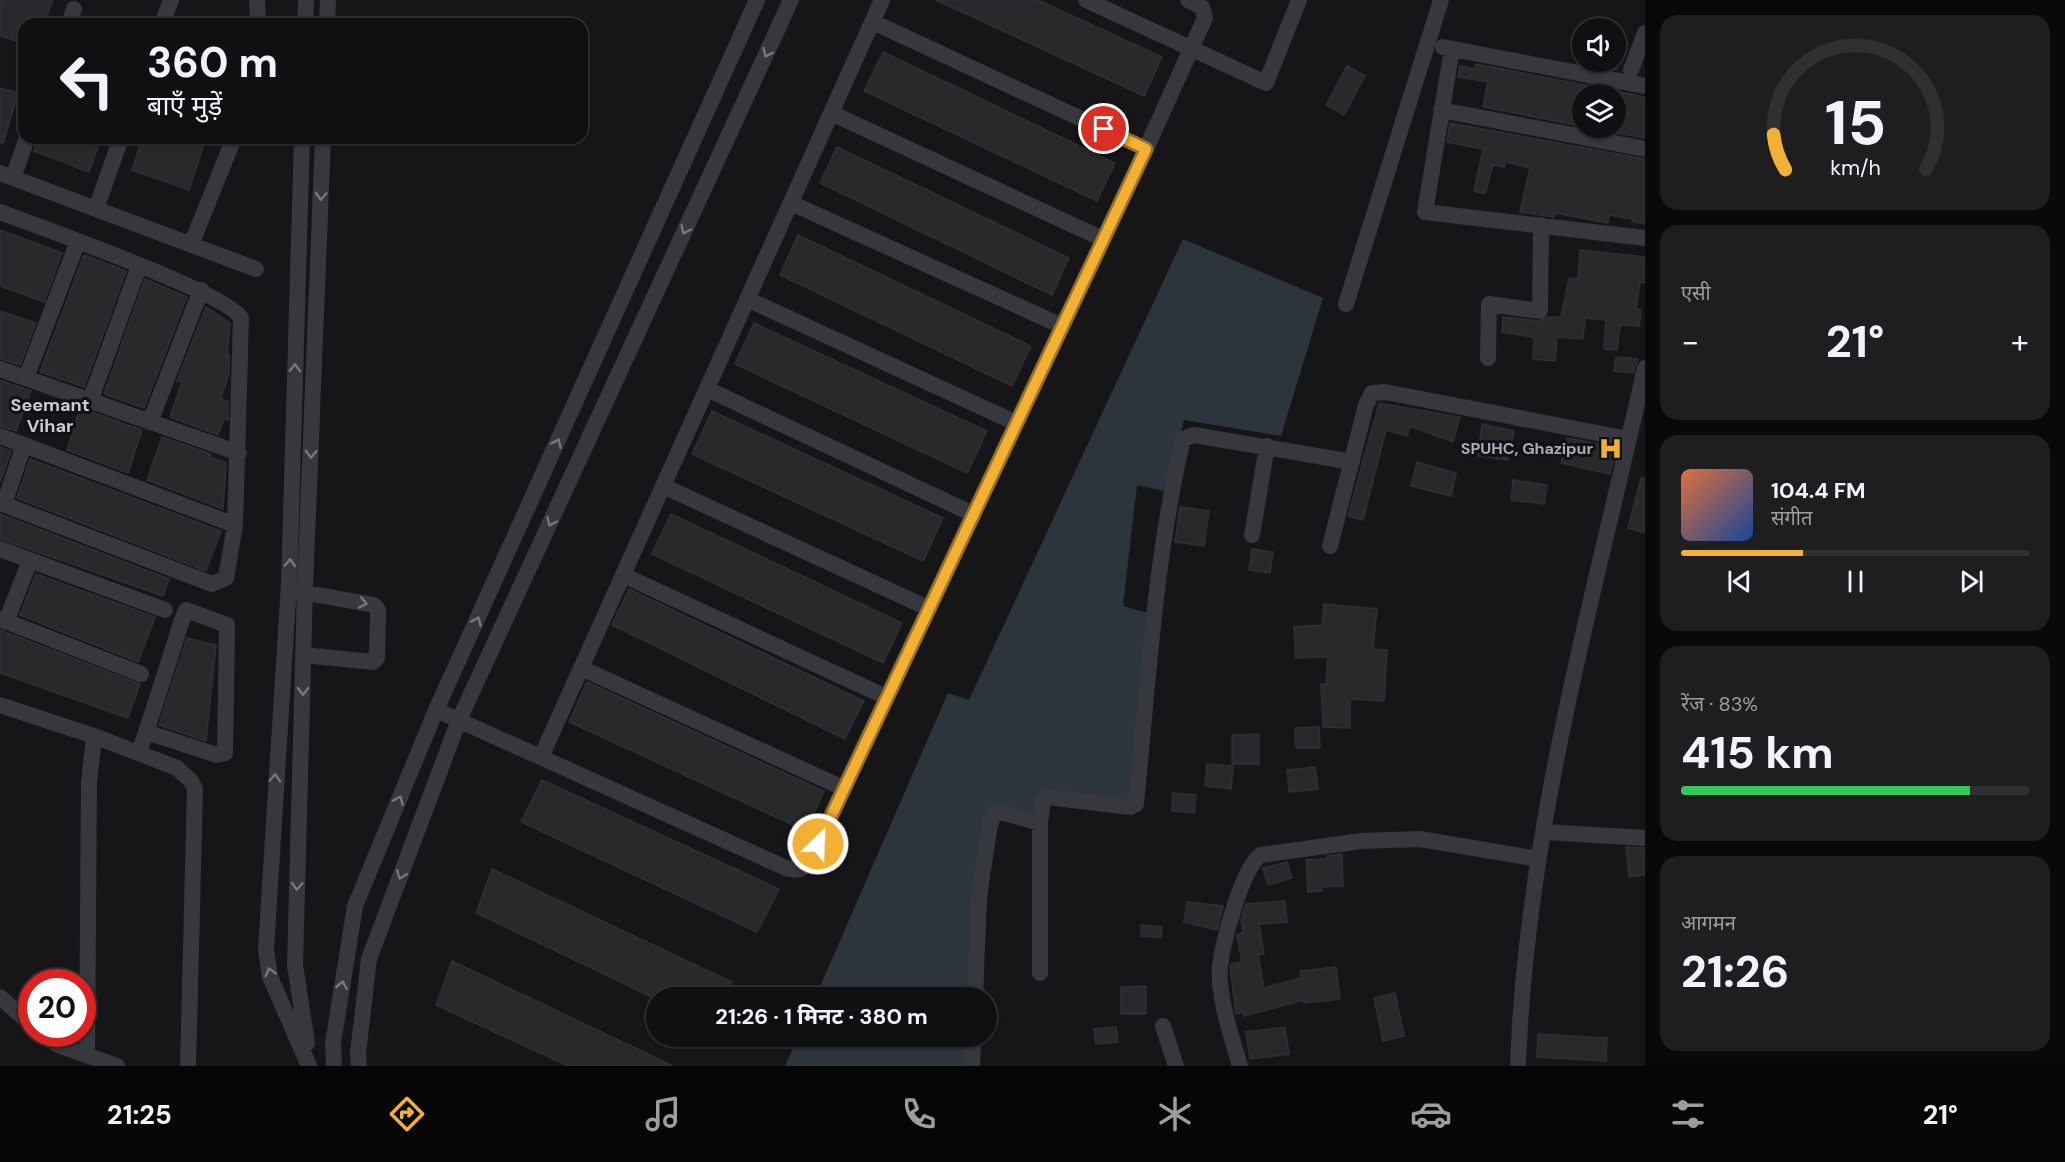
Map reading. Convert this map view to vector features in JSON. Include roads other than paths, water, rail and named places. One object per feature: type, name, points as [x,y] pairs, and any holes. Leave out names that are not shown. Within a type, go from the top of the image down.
[{"type":"street","points":[[164,18],[171,0]]},
{"type":"street","points":[[257,0],[258,18]]},
{"type":"street","points":[[305,18],[306,0]]},
{"type":"street","points":[[327,18],[328,0]]},
{"type":"street","points":[[334,1066],[333,1043],[355,906],[436,710],[757,0]]},
{"type":"street","points":[[304,1044],[333,1043],[359,1060],[369,959],[459,720],[791,0]]},
{"type":"street","points":[[541,757],[882,0]]},
{"type":"street","points":[[1086,0],[1266,83],[1299,0]]},
{"type":"street","points":[[436,710],[795,871],[804,868],[809,862],[1146,149],[1191,48],[1205,12],[1202,6],[1188,0]]},
{"type":"street","points":[[1346,304],[1442,0]]},
{"type":"street","points":[[873,22],[1146,149]]},
{"type":"street","points":[[1631,70],[1645,33]]},
{"type":"street","points":[[1428,44],[1645,86]]},
{"type":"street","points":[[1452,49],[1425,212],[1645,238]]},
{"type":"street","points":[[1442,110],[1645,149]]},
{"type":"street","points":[[831,113],[1103,239]]},
{"type":"street","points":[[24,144],[6,175],[255,269]]},
{"type":"street","points":[[96,209],[120,144]]},
{"type":"street","points":[[191,245],[232,144]]},
{"type":"street","points":[[302,144],[297,591],[304,655],[295,966],[304,1044],[309,1066]]},
{"type":"street","points":[[304,1044],[270,977],[266,950],[297,591],[323,144]]},
{"type":"street","points":[[791,204],[1062,326]]},
{"type":"street","points":[[0,212],[201,290],[233,308],[241,318],[239,453],[235,525],[226,578],[213,584],[2,504],[24,445]]},
{"type":"street","points":[[1488,358],[1489,304],[1540,311],[1541,225]]},
{"type":"street","points":[[26,378],[78,241]]},
{"type":"street","points":[[90,401],[139,266]]},
{"type":"street","points":[[150,422],[201,290]]},
{"type":"street","points":[[747,299],[1016,423]]},
{"type":"street","points":[[1518,1066],[1520,996],[1538,859],[1545,832],[1564,719],[1628,439],[1642,394],[1645,368]]},
{"type":"street","points":[[0,369],[239,453]]},
{"type":"street","points":[[707,389],[973,514]]},
{"type":"street","points":[[1330,546],[1366,405],[1372,393],[1385,392],[1628,439]]},
{"type":"street","points":[[1040,973],[1040,823],[1043,801],[1048,797],[1130,807],[1136,804],[1153,631],[1174,476],[1183,439],[1194,435],[1352,462]]},
{"type":"street","points":[[0,436],[235,525]]},
{"type":"street","points":[[1252,535],[1267,446]]},
{"type":"street","points":[[663,486],[928,608]]},
{"type":"street","points":[[0,549],[165,610]]},
{"type":"street","points":[[30,560],[3,621],[141,674]]},
{"type":"street","points":[[623,575],[886,697]]},
{"type":"street","points":[[297,591],[377,607],[377,658],[373,662],[304,655]]},
{"type":"street","points":[[140,753],[146,732],[186,610],[227,625],[225,753],[217,755],[146,732]]},
{"type":"street","points":[[581,668],[843,788]]},
{"type":"street","points":[[0,705],[140,753],[177,768],[191,781],[195,789],[188,1066]]},
{"type":"street","points":[[87,1055],[88,783],[94,736]]},
{"type":"street","points":[[975,987],[979,896],[991,817],[997,811],[1040,823]]},
{"type":"street","points":[[1545,832],[1645,838]]},
{"type":"street","points":[[1240,1066],[1226,1019],[1220,967],[1243,879],[1253,860],[1261,855],[1351,842],[1420,839],[1538,859]]},
{"type":"street","points":[[0,997],[18,1013]]},
{"type":"street","points":[[1163,1026],[1176,1066]]},
{"type":"street","points":[[64,1047],[117,1066]]},
{"type":"street","points":[[972,1066],[973,1047]]},
{"type":"place","name":"SPUHC, Ghazipur","points":[[1611,448]]},
{"type":"district","name":"Seemant Vihar","points":[[50,415]]}]
